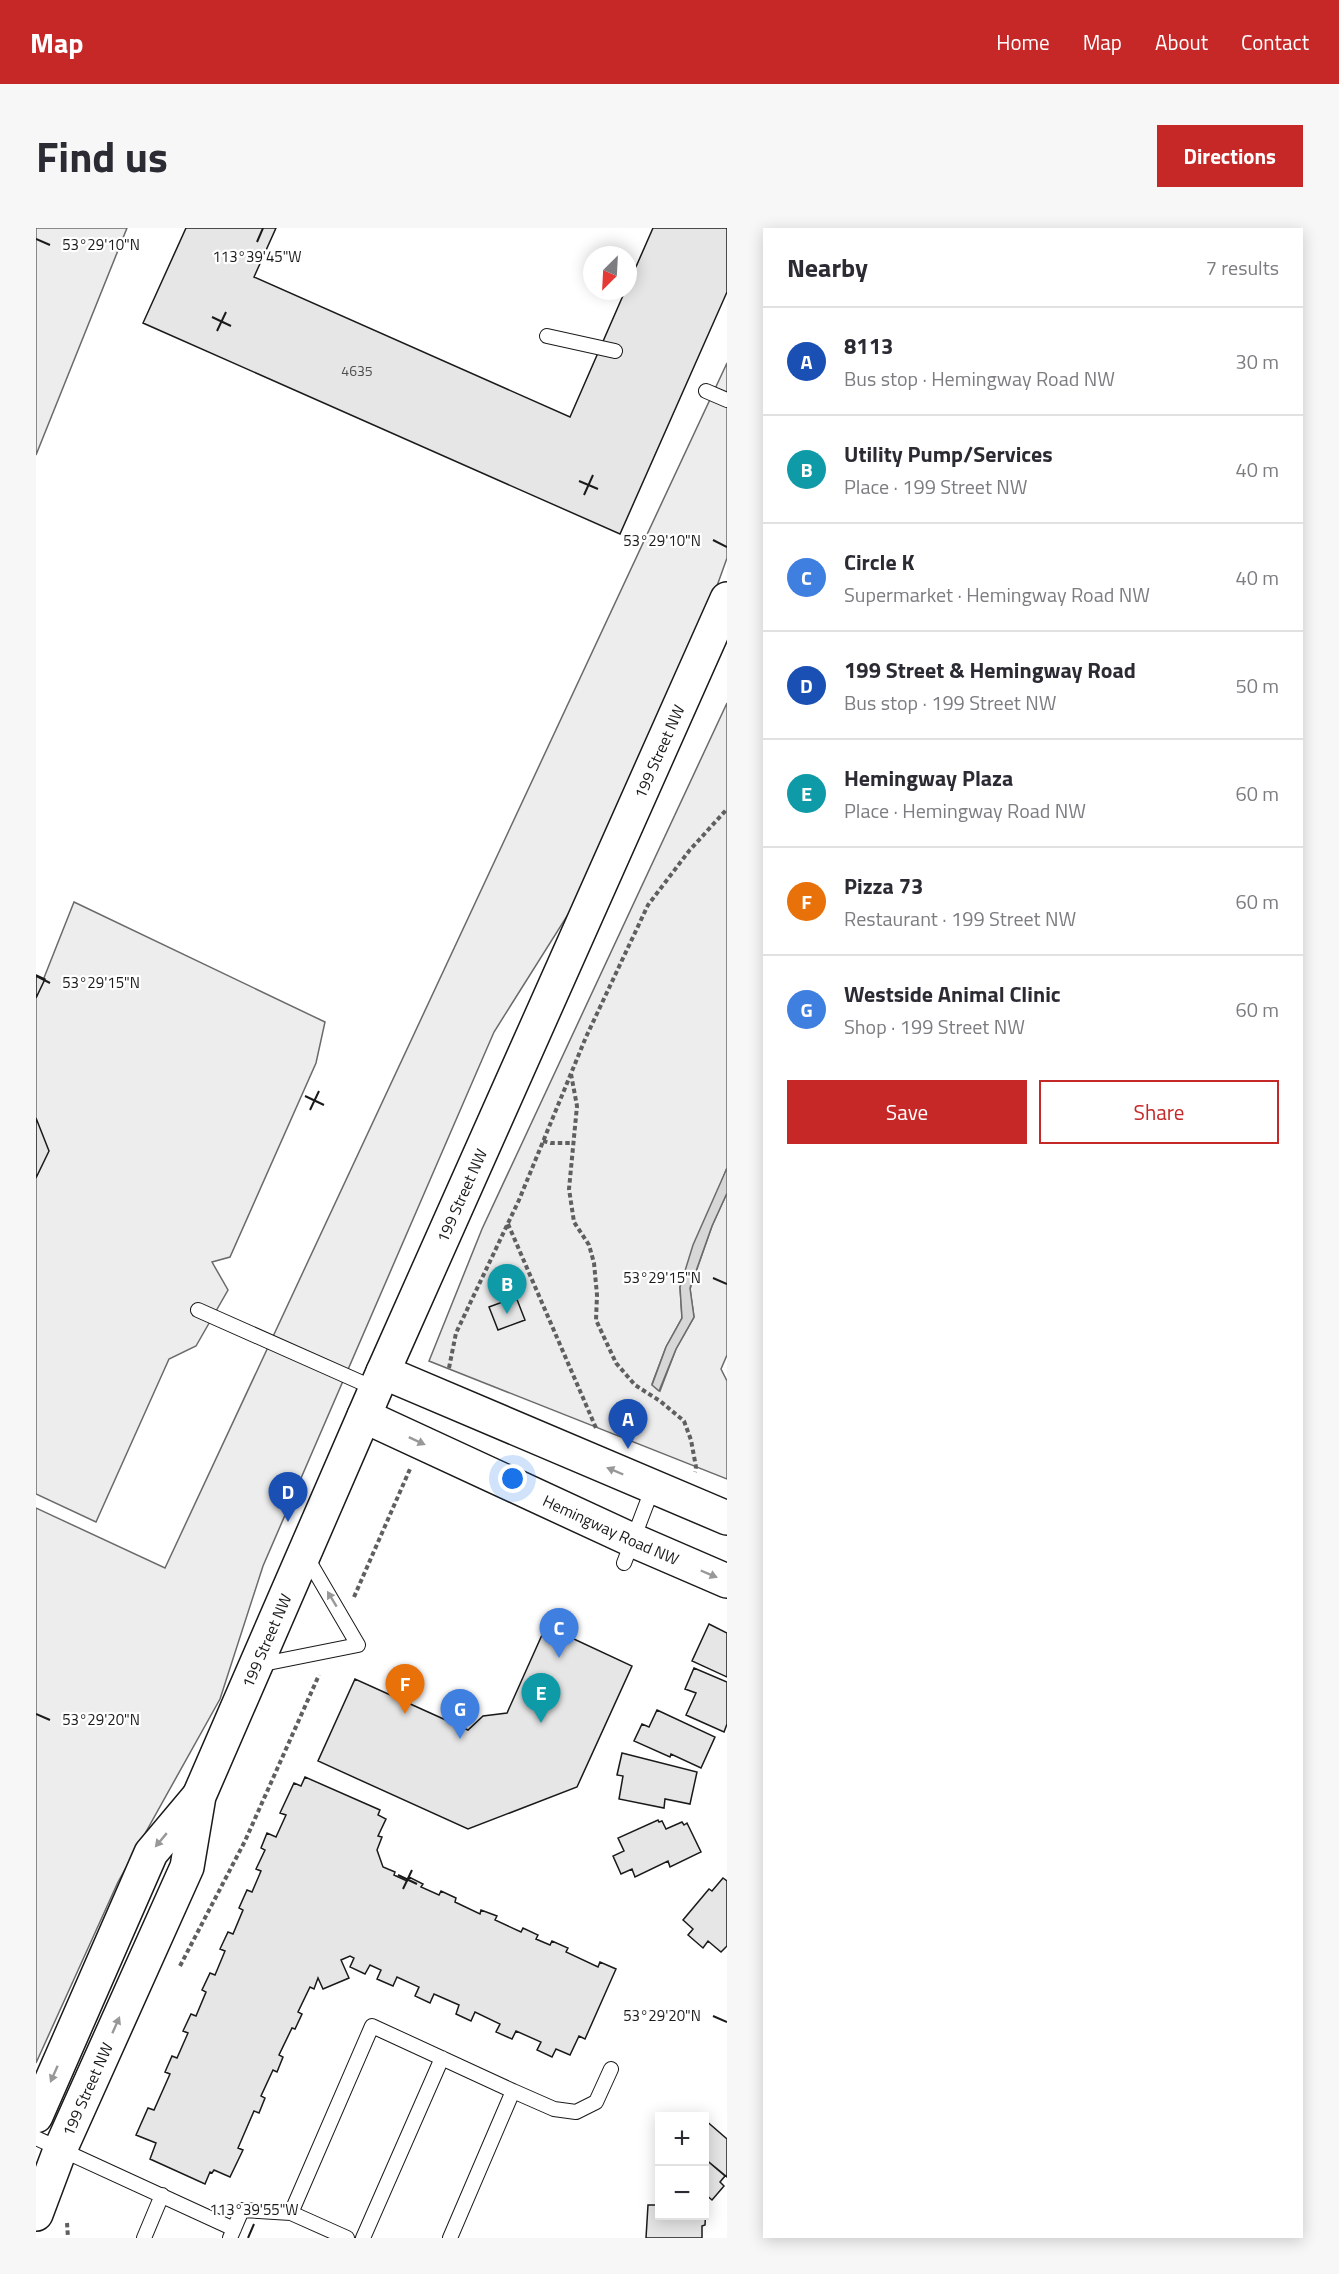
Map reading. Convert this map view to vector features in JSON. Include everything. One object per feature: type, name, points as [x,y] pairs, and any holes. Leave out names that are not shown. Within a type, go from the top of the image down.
[{"type":"main road","name":"199 Street NW","points":[[51,2216],[48,2144],[188,1867],[199,1796],[374,1392],[727,598]]},
{"type":"main road","points":[[374,1392],[436,1394],[727,1518]]},
{"type":"main road","name":"Hemingway Road NW","points":[[374,1392],[415,1441],[628,1552],[727,1581]]},
{"type":"main road","name":"199 Street NW","points":[[36,2116],[151,1853],[199,1796]]},
{"type":"lane","points":[[547,336],[615,351]]},
{"type":"lane","points":[[706,391],[727,400]]},
{"type":"lane","points":[[198,1310],[374,1392]]},
{"type":"lane","points":[[628,1552],[653,1487]]},
{"type":"lane","points":[[255,1666],[358,1645],[304,1553]]},
{"type":"lane","points":[[291,2212],[372,2026],[554,2109],[576,2112],[596,2102],[611,2069]]},
{"type":"lane","points":[[363,2238],[442,2058]]},
{"type":"lane","points":[[450,2238],[513,2091]]},
{"type":"lane","points":[[48,2144],[162,2195],[232,2234],[242,2210],[291,2212],[347,2238]]},
{"type":"lane","points":[[144,2238],[162,2195]]},
{"type":"path","points":[[436,1394],[449,1368],[456,1333],[508,1224],[571,1073],[648,905],[689,851],[727,809]]},
{"type":"path","points":[[571,1073],[577,1107],[569,1189],[574,1222],[589,1245],[594,1263],[597,1295],[596,1320],[616,1363],[635,1384],[684,1421],[696,1467],[689,1502]]},
{"type":"path","points":[[543,1141],[574,1143]]},
{"type":"path","points":[[508,1224],[596,1429]]},
{"type":"path","points":[[344,1620],[412,1466],[415,1441]]},
{"type":"path","points":[[178,1968],[245,1841],[330,1651]]},
{"type":"path","points":[[51,2216],[68,2238]]},
{"type":"shaded area","points":[[36,228],[127,228],[36,455]]},
{"type":"shaded area","points":[[727,363],[727,558],[713,597],[574,905],[494,1032],[263,1566],[220,1699],[118,1882],[36,2063],[36,1508],[165,1568]]},
{"type":"shaded area","points":[[727,703],[727,1168],[680,1287],[682,1318],[666,1347],[652,1384],[660,1391],[676,1349],[694,1317],[690,1289],[712,1226],[727,1193],[727,1355],[721,1369],[727,1381],[727,1479],[429,1361],[482,1229]]},
{"type":"shaded area","points":[[74,902],[325,1022],[316,1063],[230,1257],[212,1262],[228,1290],[196,1346],[169,1359],[96,1522],[36,1494],[36,998]]},
{"type":"shaded area","points":[[727,1168],[727,1193],[712,1226],[690,1288],[694,1317],[676,1349],[659,1391],[652,1385],[666,1347],[682,1318],[680,1287],[693,1245]]},
{"type":"building","points":[[186,228],[276,228],[254,277],[570,417],[621,300],[637,300],[637,264],[653,228],[727,228],[727,292],[620,534],[143,323]]},
{"type":"building","points":[[36,975],[45,979],[36,998]]},
{"type":"building","points":[[36,1118],[49,1151],[36,1178]]},
{"type":"building","points":[[516,1297],[525,1320],[498,1330],[489,1307]]},
{"type":"building","points":[[709,1624],[727,1633],[727,1677],[692,1661]]},
{"type":"building","points":[[546,1626],[632,1666],[577,1787],[468,1829],[318,1761],[355,1679],[468,1730],[483,1716],[507,1713]]},
{"type":"building","points":[[694,1668],[727,1682],[727,1724],[724,1732],[686,1715],[696,1693],[685,1689]]},
{"type":"building","points":[[657,1710],[715,1737],[701,1768],[634,1741],[642,1724],[649,1727]]},
{"type":"building","points":[[622,1753],[697,1772],[690,1804],[665,1799],[664,1808],[619,1799],[623,1776],[617,1775]]},
{"type":"building","points":[[305,1777],[380,1810],[378,1815],[386,1819],[378,1836],[382,1837],[377,1850],[383,1867],[395,1872],[394,1875],[407,1881],[409,1877],[423,1884],[421,1887],[439,1895],[441,1891],[456,1898],[455,1902],[480,1914],[481,1910],[497,1916],[495,1920],[521,1932],[523,1928],[538,1935],[536,1939],[550,1945],[552,1941],[568,1948],[566,1952],[598,1967],[600,1962],[616,1969],[585,2039],[579,2036],[570,2055],[556,2049],[552,2057],[537,2050],[541,2042],[516,2031],[512,2039],[496,2032],[500,2024],[475,2012],[471,2021],[456,2014],[459,2005],[434,1994],[430,2003],[415,1996],[419,1987],[397,1977],[393,1986],[377,1979],[381,1970],[370,1965],[365,1974],[350,1967],[354,1958],[350,1956],[341,1960],[349,1978],[323,1989],[318,1978],[314,1989],[310,1987],[298,2012],[302,2014],[295,2029],[292,2028],[279,2055],[283,2057],[277,2072],[273,2070],[261,2096],[265,2098],[259,2113],[254,2111],[238,2148],[243,2150],[230,2177],[214,2170],[210,2172],[205,2184],[150,2159],[156,2143],[136,2135],[148,2108],[154,2110],[170,2074],[165,2072],[172,2056],[177,2058],[188,2033],[183,2031],[191,2014],[196,2016],[206,1992],[202,1990],[210,1973],[215,1975],[225,1951],[220,1949],[228,1932],[233,1934],[243,1910],[239,1908],[247,1890],[252,1892],[261,1871],[256,1869],[265,1850],[261,1848],[267,1833],[276,1837],[286,1815],[280,1813],[294,1783],[301,1786]]},
{"type":"building","points":[[658,1820],[662,1821],[666,1829],[682,1822],[684,1825],[687,1823],[701,1852],[670,1867],[668,1861],[635,1877],[632,1869],[621,1874],[613,1856],[624,1851],[618,1838]]},
{"type":"building","points":[[723,1878],[727,1881],[727,1946],[721,1952],[708,1941],[703,1948],[688,1935],[693,1929],[683,1920],[709,1889],[712,1891]]},
{"type":"building","points":[[709,2123],[727,2139],[727,2177],[709,2162]]},
{"type":"building","points":[[709,2162],[725,2176],[720,2182],[724,2186],[712,2200],[709,2197]]},
{"type":"building","points":[[648,2205],[655,2205],[655,2220],[705,2220],[705,2225],[702,2226],[702,2238],[646,2238]]},
{"type":"place","name":"Utility Pump/Services","points":[[507,1314]]},
{"type":"place","name":"8113","points":[[628,1449]]},
{"type":"place","name":"199 Street & Hemingway Road","points":[[288,1522]]},
{"type":"place","name":"Circle K","points":[[559,1658]]},
{"type":"place","name":"Pizza 73","points":[[405,1714]]},
{"type":"place","name":"Hemingway Plaza","points":[[541,1723]]},
{"type":"place","name":"Westside Animal Clinic","points":[[460,1739]]}]
